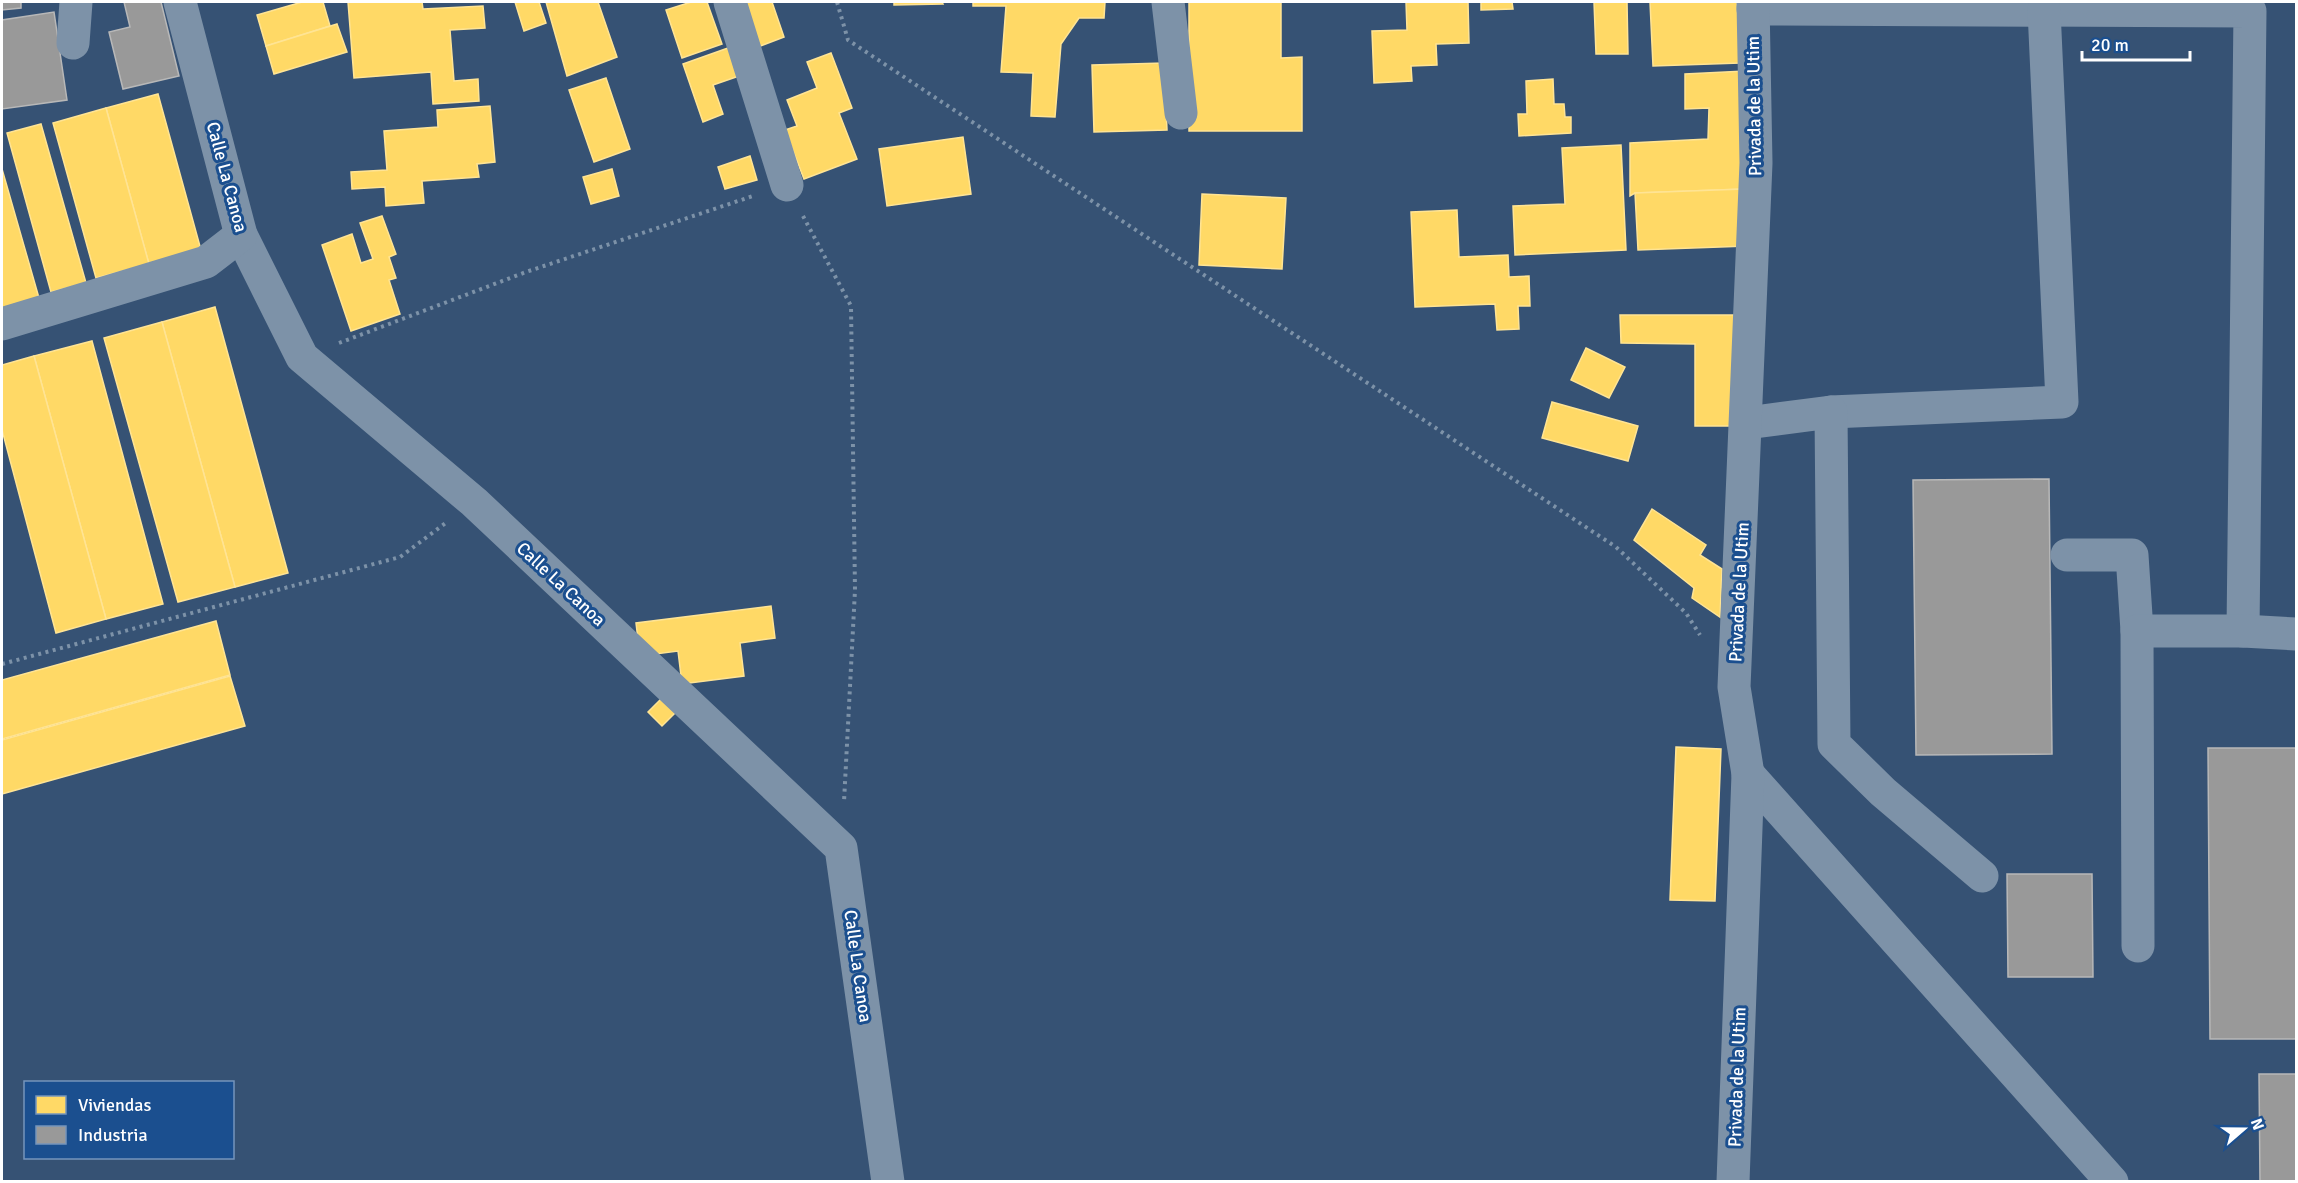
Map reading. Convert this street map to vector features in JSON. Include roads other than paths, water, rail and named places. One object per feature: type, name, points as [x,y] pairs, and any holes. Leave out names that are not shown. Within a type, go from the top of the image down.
[{"type":"street","points":[[73,43],[76,2]]},
{"type":"street","name":"Calle La Canoa","points":[[180,2],[241,235],[302,357],[474,502],[841,848],[888,1182]]},
{"type":"street","points":[[730,2],[787,184]]},
{"type":"street","points":[[1168,2],[1181,113]]},
{"type":"street","points":[[1753,5],[2250,11],[2243,632]]},
{"type":"street","name":"Privada de la Utim","points":[[1733,1182],[1749,774],[1734,687],[1747,423],[1756,163],[1753,5]]},
{"type":"street","points":[[1747,423],[1831,412],[2062,402],[2044,10]]},
{"type":"street","points":[[2,324],[206,261],[241,235]]},
{"type":"street","points":[[1831,412],[1834,744],[1883,792],[1982,876]]},
{"type":"street","points":[[2067,555],[2132,555],[2138,631],[2138,946]]},
{"type":"street","points":[[2138,631],[2296,634]]},
{"type":"street","points":[[1749,774],[2112,1182]]}]
